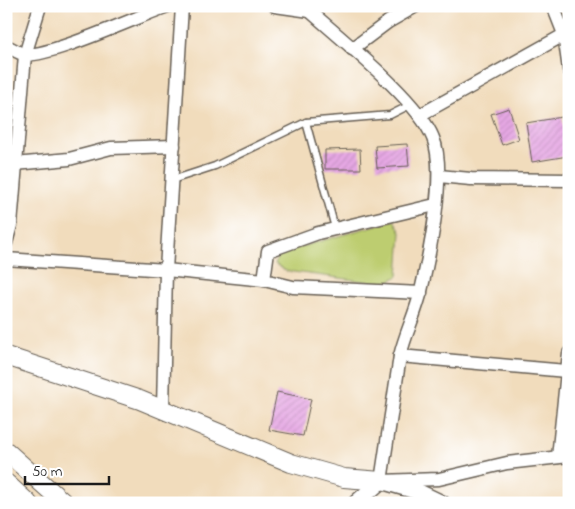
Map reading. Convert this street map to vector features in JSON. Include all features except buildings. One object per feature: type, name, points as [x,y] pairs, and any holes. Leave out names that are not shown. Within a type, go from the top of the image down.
[{"type":"main road","points":[[6,356],[163,410],[291,463],[344,478],[381,481]]},
{"type":"main road","points":[[6,451],[64,503]]},
{"type":"main road","points":[[6,483],[28,503]]},
{"type":"street","points":[[6,243],[11,225],[11,162],[25,55],[40,6]]},
{"type":"street","points":[[6,46],[25,55],[72,45],[143,14],[168,6]]},
{"type":"street","points":[[163,410],[166,270],[182,6]]},
{"type":"street","points":[[275,6],[309,8],[420,115],[434,138],[439,176],[435,205],[421,293],[405,335],[400,356],[381,481]]},
{"type":"street","points":[[352,49],[388,22],[416,6]]},
{"type":"street","points":[[553,6],[566,33],[569,70]]},
{"type":"street","points":[[420,115],[566,33]]},
{"type":"street","points":[[11,162],[69,159],[111,148],[174,146]]},
{"type":"street","points":[[439,176],[471,179],[569,180]]},
{"type":"street","points":[[264,280],[268,252],[335,228],[435,205]]},
{"type":"street","points":[[6,260],[166,270],[264,280],[293,288],[421,293]]},
{"type":"street","points":[[356,503],[381,481],[439,479],[507,463],[563,457],[566,372],[569,353]]},
{"type":"street","points":[[400,356],[566,372]]},
{"type":"street","points":[[381,481],[419,492],[442,503]]},
{"type":"lane","points":[[172,180],[215,166],[306,122],[390,115],[410,105]]},
{"type":"lane","points":[[306,122],[335,228]]},
{"type":"green space","points":[[394,220],[401,232],[398,276],[385,284],[286,271],[275,264],[279,253]]}]
